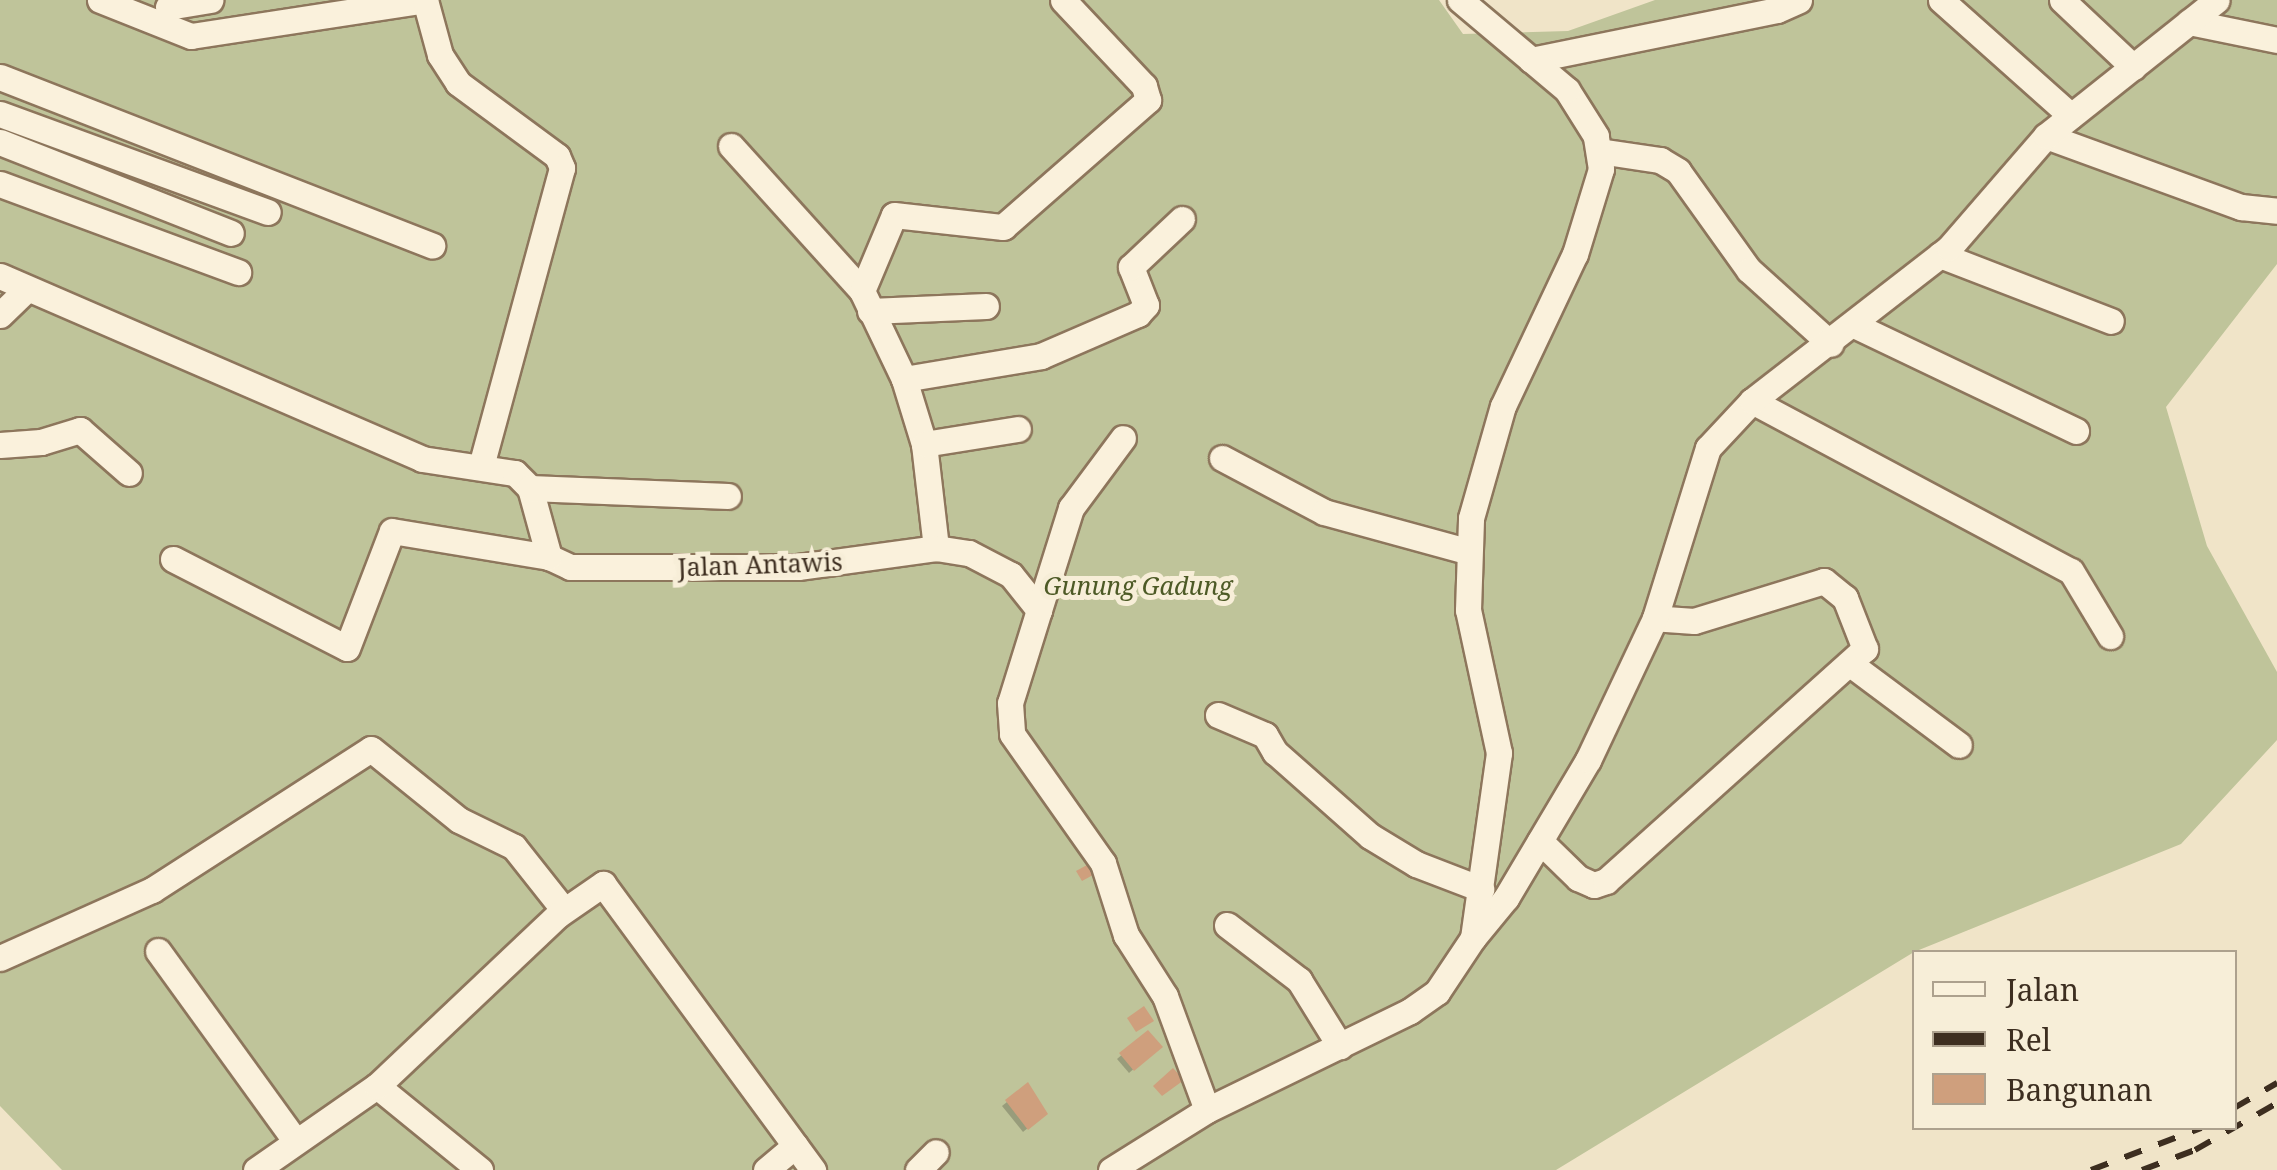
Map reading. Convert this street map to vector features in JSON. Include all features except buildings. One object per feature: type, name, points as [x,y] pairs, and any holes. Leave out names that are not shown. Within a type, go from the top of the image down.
[{"type":"street","points":[[100,0],[192,36],[425,0],[440,55],[458,82],[556,156],[562,168],[481,466]]},
{"type":"street","points":[[168,7],[210,0]]},
{"type":"street","points":[[866,301],[889,218],[1003,227],[1148,100],[1144,86],[1062,0]]},
{"type":"street","points":[[1460,0],[1577,102],[1600,150],[1599,181],[1575,254],[1502,406],[1467,551],[1468,610],[1499,754],[1473,938]]},
{"type":"street","points":[[1531,60],[1777,10],[1799,0]]},
{"type":"street","points":[[1941,0],[2072,116]]},
{"type":"street","points":[[2062,0],[2133,66]]},
{"type":"street","points":[[1111,1170],[1207,1110],[1340,1046],[1436,992],[1540,841],[1588,760],[1655,618],[1708,448],[1752,401],[1831,344],[1940,255],[2046,136],[2217,0]]},
{"type":"street","points":[[2189,22],[2277,40]]},
{"type":"street","points":[[0,76],[432,245]]},
{"type":"street","points":[[0,114],[268,212]]},
{"type":"street","points":[[2046,136],[2241,206],[2277,212]]},
{"type":"street","points":[[0,142],[232,233]]},
{"type":"street","points":[[731,146],[866,301],[904,379],[924,444],[936,548]]},
{"type":"street","points":[[1600,150],[1660,160],[1678,170],[1749,270],[1831,344]]},
{"type":"street","points":[[0,184],[238,272]]},
{"type":"street","points":[[904,379],[1041,356],[1138,314],[1146,305],[1131,267],[1182,219]]},
{"type":"street","points":[[1940,255],[2111,321]]},
{"type":"street","points":[[0,276],[422,459],[515,473],[530,488],[549,556]]},
{"type":"street","points":[[0,314],[27,288]]},
{"type":"street","points":[[866,301],[986,306]]},
{"type":"street","points":[[1854,326],[2076,431]]},
{"type":"street","points":[[1752,401],[2071,571],[2110,636]]},
{"type":"street","points":[[924,444],[1018,429]]},
{"type":"street","points":[[0,445],[42,442],[80,430],[129,472]]},
{"type":"street","points":[[1123,438],[1071,508],[1010,703],[1012,734],[1104,863],[1126,934],[1165,996],[1207,1110]]},
{"type":"street","points":[[1222,458],[1324,512],[1467,551]]},
{"type":"street","points":[[530,488],[728,496]]},
{"type":"street","name":"Jalan Antawis","points":[[173,560],[347,648],[392,531],[549,556],[570,567],[798,568],[936,548],[998,566],[1039,610]]},
{"type":"street","points":[[1540,841],[1578,878],[1594,886],[1606,881],[1853,666],[1865,650],[1856,618],[1837,587],[1824,580],[1694,621],[1655,618]]},
{"type":"street","points":[[1853,666],[1959,745]]},
{"type":"street","points":[[1218,715],[1265,736],[1275,752],[1370,836],[1416,864],[1481,889]]},
{"type":"street","points":[[0,958],[152,890],[371,749],[459,820],[514,847],[564,910]]},
{"type":"street","points":[[256,1170],[294,1140],[378,1086],[564,910],[600,885],[614,890],[814,1170]]},
{"type":"street","points":[[1226,925],[1256,941],[1299,980],[1340,1046]]},
{"type":"street","points":[[158,951],[294,1140]]},
{"type":"street","points":[[378,1086],[480,1170]]},
{"type":"street","points":[[766,1170],[796,1146]]},
{"type":"green space","name":"Gunung Gadung","points":[[0,0],[1439,0],[1463,34],[1568,31],[1655,0],[2277,0],[2277,264],[2166,407],[2207,546],[2277,672],[2277,740],[2181,844],[1912,950],[1556,1170],[62,1170],[0,1106]]},
{"type":"railway","points":[[2237,1106],[2277,1083]]},
{"type":"railway","points":[[2237,1126],[2277,1103]]},
{"type":"railway","points":[[2091,1170],[2196,1130]]},
{"type":"railway","points":[[2142,1170],[2195,1150],[2230,1130]]}]
